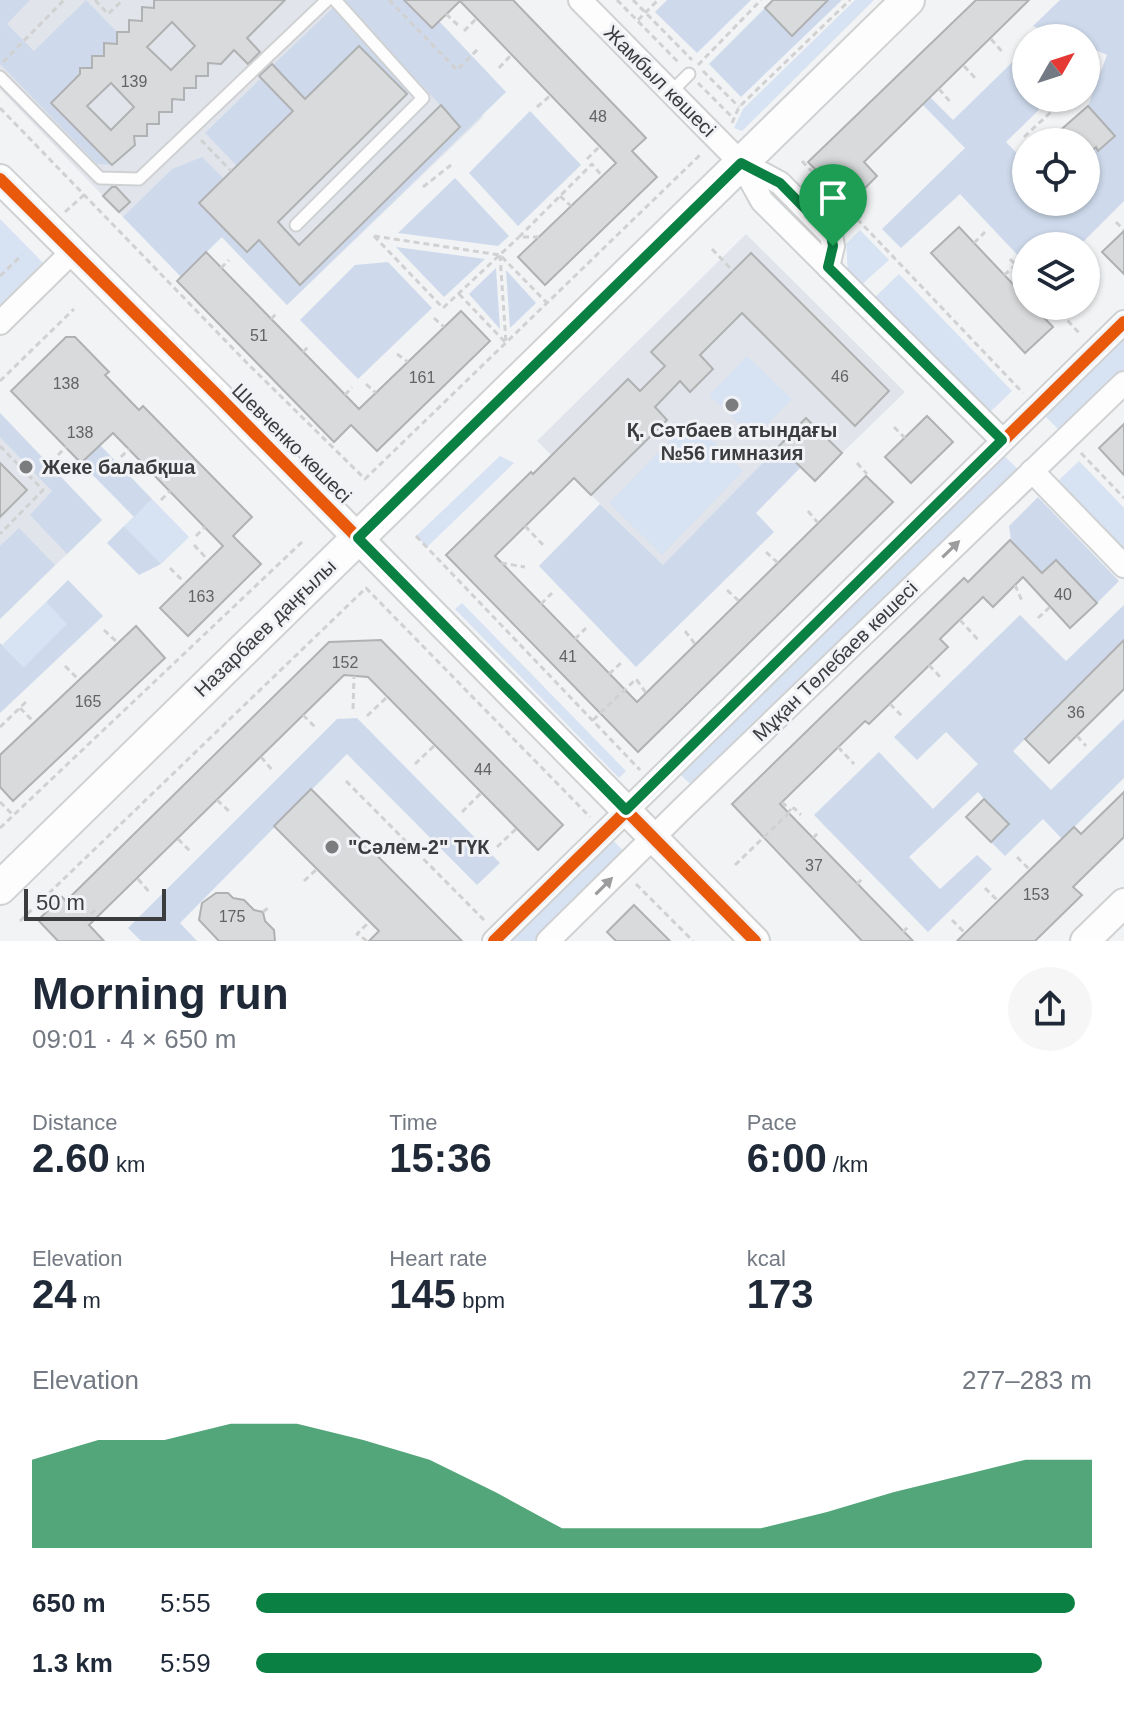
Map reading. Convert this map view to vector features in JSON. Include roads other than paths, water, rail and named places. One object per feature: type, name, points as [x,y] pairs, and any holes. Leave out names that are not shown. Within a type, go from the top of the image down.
[{"type":"main road","name":"Назарбаев даңғылы","points":[[0,888],[908,0]]},
{"type":"street","name":"Жамбыл көшесі","points":[[580,0],[741,163],[780,183],[831,235],[833,246],[828,267],[1002,440]]},
{"type":"street","name":"Шевченко көшесі","points":[[0,179],[755,941]]},
{"type":"street","points":[[0,323],[72,252]]},
{"type":"street","name":"Мұқан Төлебаев көшесі","points":[[491,932],[626,810],[1124,322]]},
{"type":"street","name":"Мұқан Төлебаев көшесі","points":[[548,941],[1124,383]]},
{"type":"street","points":[[1032,471],[1124,566]]},
{"type":"street","points":[[1085,941],[1124,903]]},
{"type":"lane","points":[[0,77],[100,178],[139,179],[327,0]]},
{"type":"lane","points":[[296,225],[423,98],[335,0]]},
{"type":"lane","points":[[671,92],[693,70]]},
{"type":"place","name":"Қ. Сәтбаев атындағы №56 гимназия","points":[[732,405]]},
{"type":"place","name":"Жеке балабқша","points":[[26,467]]},
{"type":"place","name":"\"Сәлем-2\" ТҮК","points":[[332,847]]}]
